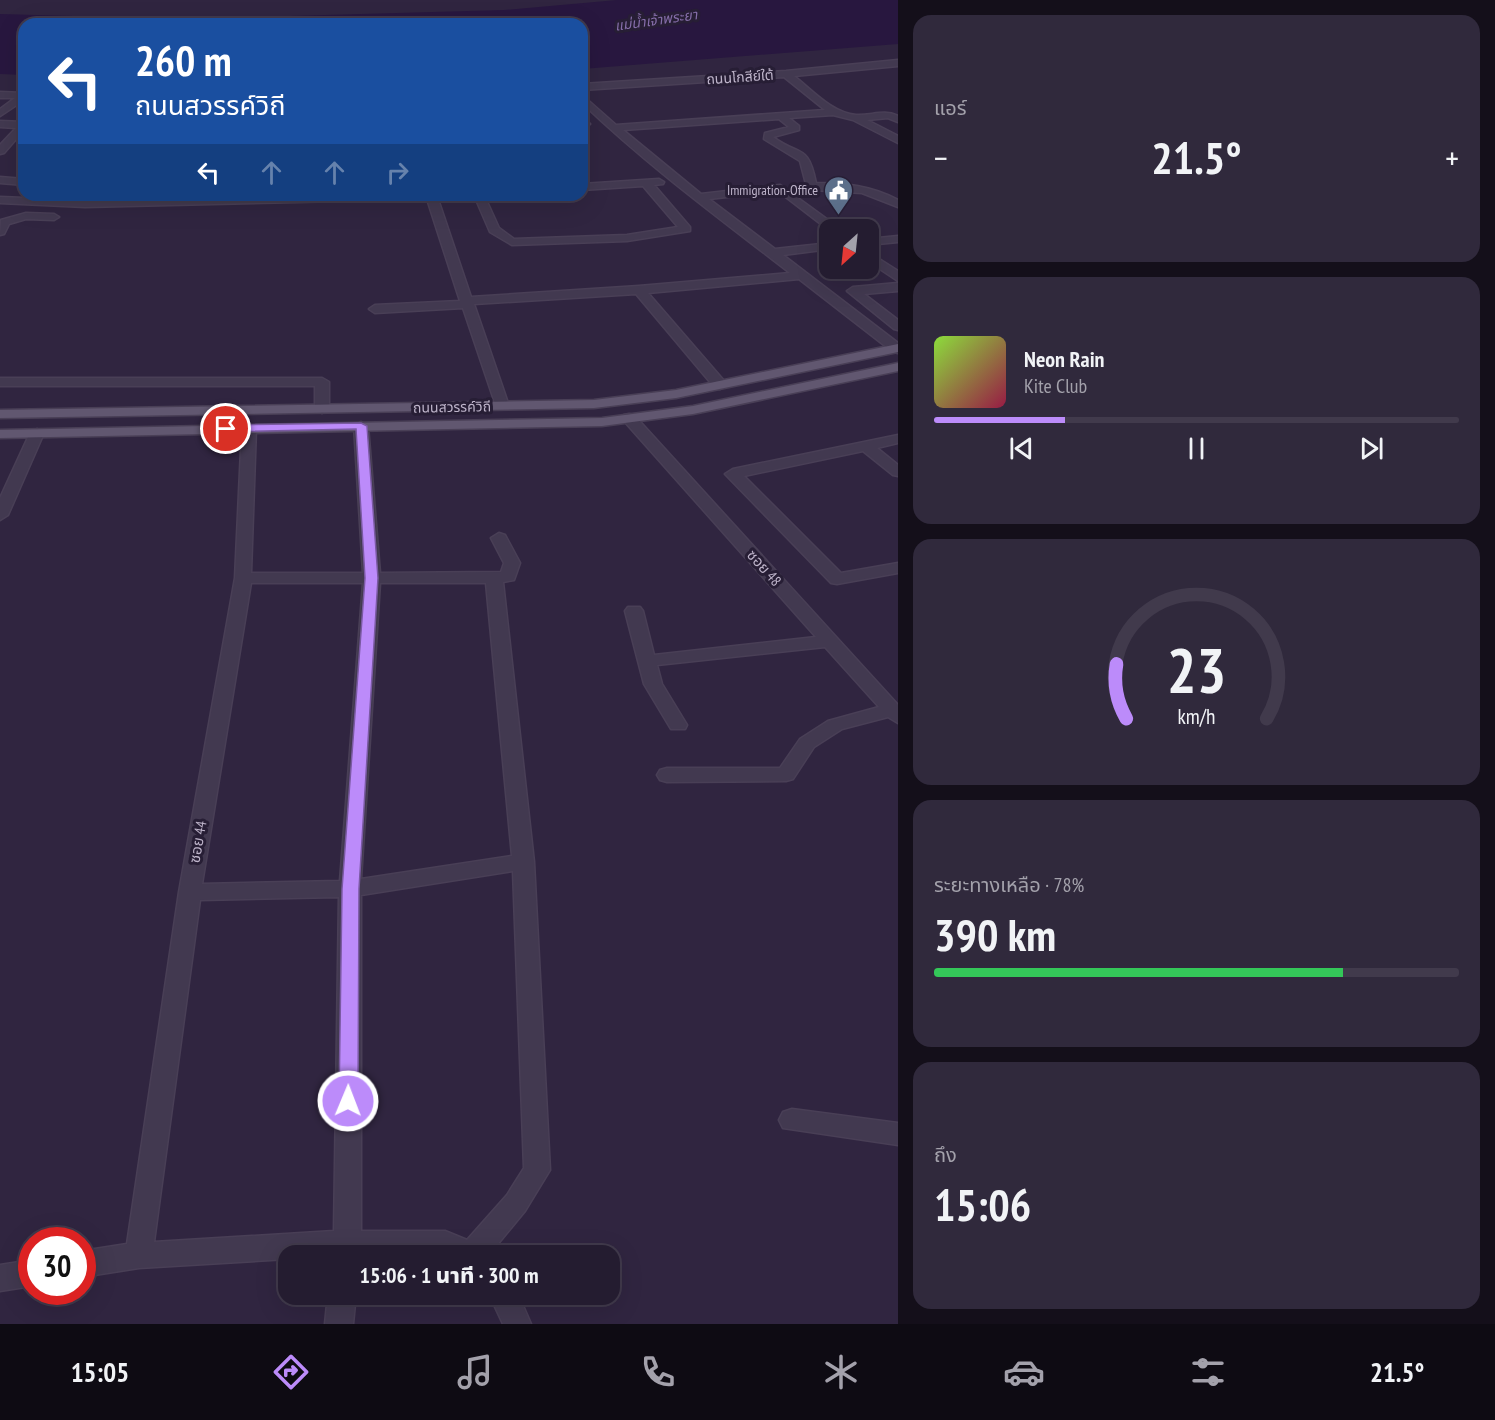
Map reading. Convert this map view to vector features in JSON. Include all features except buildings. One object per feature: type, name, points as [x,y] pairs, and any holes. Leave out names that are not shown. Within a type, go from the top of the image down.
[{"type":"main road","name":"ถนนสวรรค์วิถี","points":[[0,414],[594,404],[676,394],[898,349]]},
{"type":"main road","name":"ถนนสวรรค์วิถี","points":[[0,434],[603,422],[693,410],[898,367]]},
{"type":"street","name":"ถนนโกสีย์ใต้","points":[[588,87],[786,74],[898,63]]},
{"type":"street","points":[[885,64],[898,72]]},
{"type":"street","points":[[786,74],[833,112]]},
{"type":"street","points":[[0,95],[18,96]]},
{"type":"street","points":[[0,113],[18,100]]},
{"type":"street","points":[[588,104],[678,181],[898,349]]},
{"type":"street","points":[[614,128],[833,112],[856,118],[898,140]]},
{"type":"street","points":[[856,118],[889,115],[898,119]]},
{"type":"street","points":[[781,116],[796,128],[768,135],[770,139],[802,156],[808,164],[807,176],[812,187]]},
{"type":"street","points":[[0,124],[18,125]]},
{"type":"street","points":[[0,151],[18,132]]},
{"type":"street","points":[[0,180],[18,182]]},
{"type":"street","points":[[588,187],[678,181]]},
{"type":"street","points":[[482,201],[494,230],[512,242],[627,238],[686,229],[646,183]]},
{"type":"street","points":[[699,196],[780,188],[840,186],[880,193],[898,204]]},
{"type":"street","points":[[780,188],[821,219]]},
{"type":"street","points":[[0,200],[18,201]]},
{"type":"street","points":[[21,201],[85,204],[116,201]]},
{"type":"street","points":[[434,201],[502,406]]},
{"type":"street","points":[[0,232],[5,222],[26,216],[54,217]]},
{"type":"street","points":[[879,241],[898,239]]},
{"type":"street","points":[[773,253],[819,247]]},
{"type":"street","points":[[879,263],[898,277]]},
{"type":"street","points":[[375,309],[639,290],[802,275]]},
{"type":"street","points":[[898,287],[853,291],[898,326]]},
{"type":"street","points":[[639,290],[720,385]]},
{"type":"street","points":[[0,382],[322,382],[322,409]]},
{"type":"street","name":"ซอย 48","points":[[629,418],[895,713]]},
{"type":"street","points":[[346,1245],[350,889],[372,578],[361,426]]},
{"type":"street","name":"ซอย 44","points":[[139,1255],[190,892],[243,578],[249,428]]},
{"type":"street","points":[[0,515],[36,433]]},
{"type":"street","points":[[898,439],[733,474],[837,579],[898,568]]},
{"type":"street","points":[[865,445],[898,472]]},
{"type":"street","points":[[243,578],[494,578],[508,576],[512,563],[499,538]]},
{"type":"street","points":[[480,1245],[516,1203],[537,1170],[523,862],[494,578]]},
{"type":"street","points":[[634,611],[653,684],[678,725]]},
{"type":"street","points":[[648,661],[829,641]]},
{"type":"street","points":[[667,775],[786,774],[807,743],[835,725],[895,713]]},
{"type":"street","points":[[190,892],[350,889],[523,862]]},
{"type":"street","points":[[792,1120],[898,1134]]},
{"type":"street","points":[[411,1245],[444,1243],[449,1245]]},
{"type":"street","points":[[96,1262],[139,1255],[278,1251]]},
{"type":"street","points":[[0,1278],[18,1275]]},
{"type":"street","points":[[339,1324],[341,1305]]},
{"type":"street","points":[[508,1305],[517,1324]]},
{"type":"water","name":"แม่น้ำเจ้าพระยา","points":[[617,0],[898,0],[898,44],[588,69],[588,18],[218,18],[504,10]]},
{"type":"water","points":[[0,14],[146,18],[18,18],[18,75],[0,74]]},
{"type":"place","name":"Immigration-Office","points":[[839,216]]},
{"type":"route","points":[[226,429],[361,426],[372,578],[350,889],[348,1101]]}]
